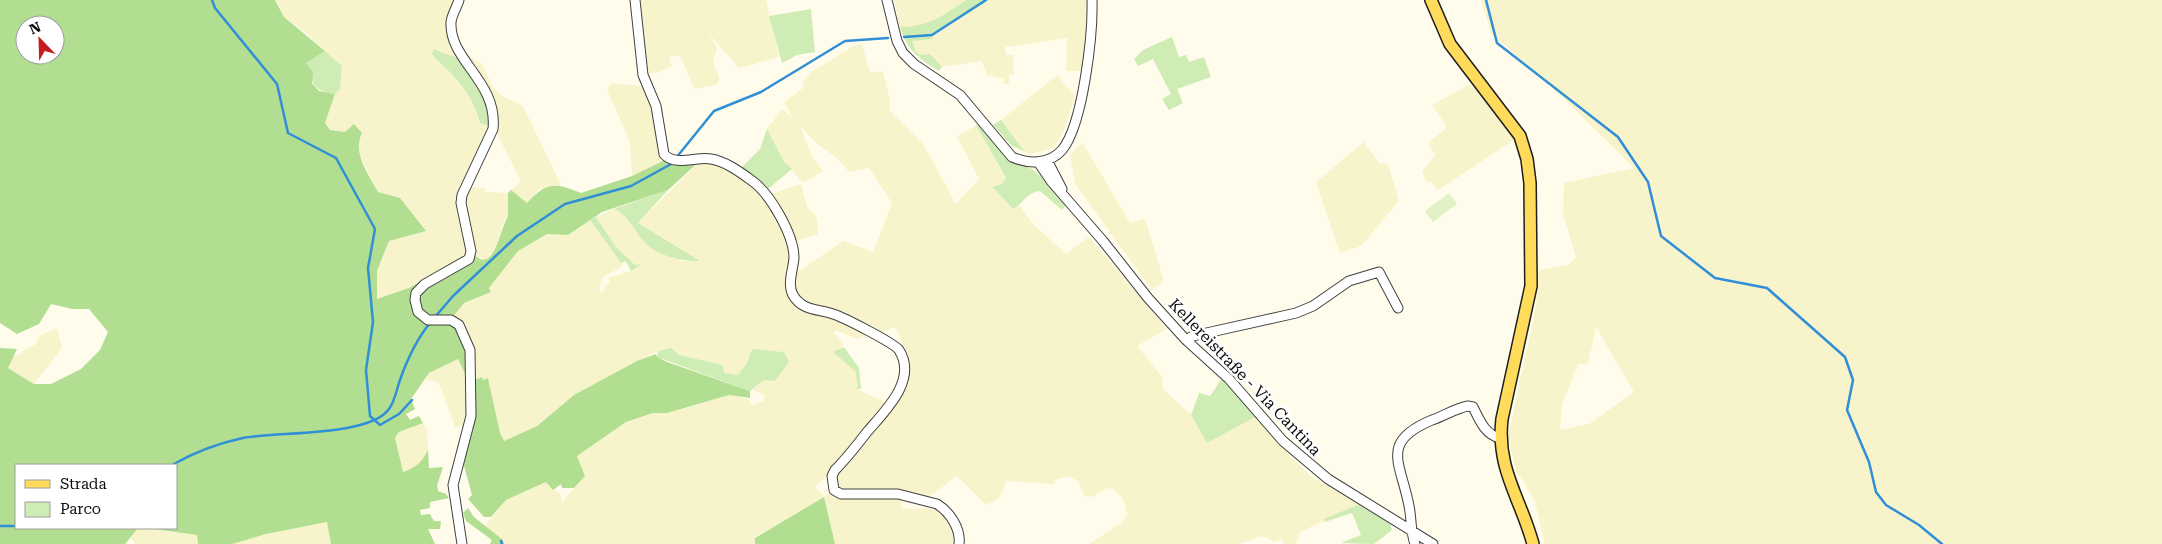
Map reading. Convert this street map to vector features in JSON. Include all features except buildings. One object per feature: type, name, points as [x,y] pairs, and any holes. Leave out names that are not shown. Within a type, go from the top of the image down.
[{"type":"main road","points":[[1431,0],[1450,44],[1520,136],[1527,159],[1530,183],[1532,286],[1503,411],[1500,438],[1502,460],[1533,544]]},
{"type":"street","points":[[460,0],[451,20],[451,27],[460,51],[488,94],[492,107],[493,127],[462,195],[461,202],[471,251],[469,258],[425,284],[416,293],[415,300],[418,312],[428,320],[451,320],[462,327],[470,350],[471,416],[452,484],[462,544]]},
{"type":"street","points":[[635,0],[643,75],[656,106],[664,154],[677,159],[713,159],[732,168],[760,187],[772,200],[789,238],[794,255],[791,289],[794,296],[809,309],[832,314],[895,346],[902,356],[905,371],[897,395],[835,470],[832,476],[834,490],[841,494],[898,494],[937,504],[942,507],[957,528],[960,535],[959,544]]},
{"type":"street","points":[[887,0],[897,41],[904,54],[914,64],[960,95],[1012,157],[1021,161],[1043,161],[1061,151],[1069,138],[1076,118],[1091,34],[1092,0]]},
{"type":"street","name":"Kellereistraße - Via Cantina","points":[[1043,161],[1066,196],[1148,298],[1186,340],[1229,379],[1283,441],[1310,466],[1433,544]]},
{"type":"street","points":[[1186,340],[1192,336],[1296,312],[1312,306],[1349,281],[1379,272],[1398,308]]},
{"type":"street","points":[[1415,544],[1410,530],[1409,506],[1398,457],[1398,446],[1403,438],[1419,426],[1468,406],[1473,407],[1485,429],[1493,437],[1500,438]]},
{"type":"shaded area","points":[[276,0],[459,0],[451,20],[460,51],[482,64],[493,87],[502,96],[523,106],[561,185],[539,189],[527,204],[511,190],[521,181],[494,128],[469,187],[485,188],[485,192],[508,193],[508,217],[503,222],[502,236],[495,250],[485,259],[474,256],[430,275],[409,288],[377,299],[377,271],[389,241],[425,231],[400,198],[378,192],[359,154],[358,143],[362,133],[354,124],[345,132],[330,130],[325,123],[335,94],[340,89],[342,66],[306,33],[284,17]],"holes":[[[436,49],[465,61],[480,123],[466,89],[434,57]]]},
{"type":"shaded area","points":[[635,0],[766,0],[779,57],[739,68],[708,33],[717,48],[713,62],[719,77],[718,84],[694,89],[680,55],[669,57],[672,66],[662,71],[643,75]]},
{"type":"shaded area","points":[[894,0],[966,0],[944,17],[923,25],[900,27]]},
{"type":"shaded area","points":[[989,0],[1092,0],[1086,71],[1066,71],[1067,38],[1005,47],[1006,55],[1013,55],[1014,75],[1009,75],[1009,84],[1004,84],[1004,79],[987,75],[982,61],[942,67],[930,54],[921,55],[916,52],[912,41],[932,39],[932,37]]},
{"type":"shaded area","points":[[1481,0],[2162,0],[2162,544],[1545,544],[1535,502],[1523,480],[1516,472],[1508,437],[1536,306],[1539,270],[1569,265],[1576,257],[1563,214],[1564,183],[1634,168],[1559,94],[1491,33]],"holes":[[[1596,327],[1634,392],[1589,424],[1560,430],[1562,405],[1578,364],[1588,364]]]},
{"type":"shaded area","points":[[862,44],[870,73],[883,71],[890,101],[889,110],[923,144],[956,204],[979,179],[957,137],[976,125],[1006,179],[1002,184],[992,187],[1012,209],[1020,206],[1032,223],[1066,254],[1089,237],[1167,329],[1137,346],[1163,378],[1163,389],[1191,415],[1207,443],[1255,417],[1276,442],[1312,477],[1360,504],[1300,532],[1296,544],[1283,544],[1283,539],[1273,542],[1267,537],[1259,537],[1240,544],[1089,544],[1121,523],[1127,516],[1124,501],[1114,489],[1108,488],[1091,497],[1084,496],[1078,481],[1068,476],[1055,480],[1055,484],[1007,481],[998,499],[986,505],[957,476],[925,500],[898,494],[841,494],[834,490],[832,476],[827,475],[815,487],[824,497],[755,537],[755,544],[504,544],[503,540],[485,526],[506,500],[546,482],[561,495],[562,502],[585,476],[577,456],[626,422],[653,413],[668,413],[729,395],[748,399],[752,405],[763,401],[766,396],[753,390],[764,380],[775,381],[789,362],[784,352],[752,349],[747,363],[739,375],[724,373],[723,365],[679,355],[671,348],[658,351],[574,395],[537,426],[504,441],[500,433],[488,378],[483,380],[481,377],[469,382],[472,404],[469,424],[455,427],[440,386],[433,380],[426,381],[429,373],[458,359],[469,381],[470,350],[462,327],[451,320],[464,303],[491,292],[488,288],[518,251],[547,234],[568,235],[590,220],[623,266],[602,278],[599,291],[603,292],[605,286],[610,283],[608,278],[631,271],[640,265],[635,265],[616,247],[596,217],[614,209],[623,213],[646,243],[653,249],[682,261],[699,261],[638,223],[703,158],[713,159],[732,168],[760,187],[772,200],[794,255],[792,276],[843,241],[873,252],[892,203],[869,168],[849,172],[838,159],[817,144],[800,126],[813,158],[823,171],[803,183],[784,162],[767,129],[782,109],[793,118],[784,102],[803,88],[803,81],[810,73],[853,46]],"holes":[[[895,327],[905,348],[905,371],[901,386],[890,404],[856,389],[858,387],[855,371],[834,352],[840,350],[844,344],[833,331],[841,332],[858,340],[865,335],[874,336]]]},
{"type":"shaded area","points":[[1057,75],[1075,96],[1063,133],[1050,149],[1031,154],[1025,152],[1001,120]]},
{"type":"shaded area","points":[[1478,80],[1520,136],[1437,191],[1433,183],[1426,181],[1422,171],[1435,155],[1428,143],[1447,127],[1432,105]]},
{"type":"shaded area","points":[[611,83],[641,86],[645,91],[659,134],[659,151],[667,159],[632,176],[630,142],[607,90]]},
{"type":"shaded area","points":[[1364,142],[1379,163],[1388,164],[1399,201],[1361,246],[1340,253],[1316,182]]},
{"type":"shaded area","points":[[1083,143],[1130,223],[1145,219],[1164,281],[1152,290],[1075,184],[1070,154]]},
{"type":"shaded area","points":[[801,184],[808,209],[814,213],[817,220],[818,234],[794,242],[771,194]]},
{"type":"shaded area","points":[[57,328],[62,348],[34,384],[8,368],[10,359],[36,344],[39,336]]},
{"type":"shaded area","points":[[423,423],[427,431],[428,450],[423,460],[413,469],[402,472],[395,438],[399,432]]},
{"type":"shaded area","points":[[830,492],[845,497],[899,495],[902,509],[926,508],[935,510],[948,520],[956,535],[955,544],[835,544],[824,497]]},
{"type":"shaded area","points":[[327,522],[331,544],[232,544],[266,534]]},
{"type":"shaded area","points":[[137,529],[146,529],[197,535],[198,544],[135,544],[130,537]]},
{"type":"green space","points":[[0,0],[275,0],[284,17],[325,51],[306,63],[313,72],[312,83],[319,91],[335,94],[325,123],[330,130],[345,132],[354,124],[362,133],[359,148],[362,163],[378,192],[400,198],[426,231],[389,241],[377,271],[377,299],[409,288],[471,251],[479,258],[486,259],[491,255],[496,248],[508,217],[508,193],[511,190],[527,203],[540,191],[551,186],[564,187],[581,193],[632,176],[667,159],[703,158],[668,190],[602,212],[568,235],[547,234],[518,251],[489,288],[491,292],[464,303],[451,319],[462,327],[471,381],[482,377],[483,380],[488,378],[500,433],[504,441],[537,426],[574,395],[637,361],[656,354],[657,357],[667,362],[750,391],[750,398],[729,395],[667,413],[653,413],[626,422],[577,456],[585,476],[574,488],[562,488],[561,484],[553,490],[546,482],[506,500],[491,517],[484,517],[468,499],[472,495],[463,462],[471,416],[469,382],[458,359],[429,373],[411,399],[415,409],[406,414],[410,420],[419,416],[423,423],[399,432],[395,438],[403,472],[412,469],[418,464],[428,450],[429,468],[443,467],[437,486],[438,491],[446,494],[449,498],[430,502],[430,508],[420,510],[421,515],[430,514],[434,521],[441,521],[440,529],[428,529],[435,544],[331,544],[327,522],[266,534],[232,544],[198,544],[197,535],[153,529],[178,529],[178,464],[15,464],[15,529],[137,529],[125,544],[0,544],[0,348],[17,349],[8,368],[34,384],[51,384],[81,369],[100,350],[108,332],[89,309],[72,309],[51,304],[39,324],[17,334],[0,323]]},
{"type":"green space","points":[[966,0],[989,0],[932,36],[932,39],[912,41],[916,52],[921,55],[930,54],[942,67],[939,71],[925,62],[910,48],[900,27],[919,25],[935,19],[951,11]]},
{"type":"green space","points":[[811,9],[815,52],[797,55],[782,63],[769,16]]},
{"type":"green space","points":[[1172,37],[1179,57],[1186,55],[1189,62],[1204,57],[1211,77],[1177,89],[1183,103],[1169,110],[1162,99],[1171,94],[1153,59],[1138,66],[1134,59],[1143,50]]},
{"type":"green space","points":[[434,49],[465,61],[480,82],[493,127],[480,123],[468,94],[434,57],[432,53]]},
{"type":"green space","points":[[325,51],[342,66],[340,89],[335,94],[314,85],[306,63]]},
{"type":"green space","points":[[1001,120],[1025,152],[1011,145],[993,125]]},
{"type":"green space","points":[[979,124],[1008,160],[1032,169],[1049,184],[1066,205],[1062,210],[1040,191],[1028,196],[1013,209],[992,187],[1002,184],[1006,178],[976,125]]},
{"type":"green space","points":[[767,129],[784,162],[792,169],[768,189],[742,167],[760,149]]},
{"type":"green space","points":[[668,190],[638,223],[700,261],[667,256],[652,249],[640,237],[626,217],[614,209]]},
{"type":"green space","points":[[1449,193],[1457,204],[1433,222],[1425,211]]},
{"type":"green space","points":[[596,217],[616,247],[635,265],[642,264],[631,271],[626,261],[621,263],[590,220]]},
{"type":"green space","points":[[844,347],[859,368],[861,389],[856,389],[858,387],[855,371],[833,352]]},
{"type":"green space","points":[[671,348],[679,355],[723,365],[724,373],[738,375],[747,363],[752,349],[784,352],[789,362],[775,381],[764,380],[750,391],[657,357],[658,351]]},
{"type":"green space","points":[[1222,378],[1246,404],[1255,417],[1207,443],[1191,415],[1199,393],[1210,396]]},
{"type":"green space","points":[[824,497],[835,544],[755,544],[755,538]]},
{"type":"green space","points":[[1360,504],[1390,523],[1392,530],[1374,544],[1341,543],[1361,535],[1352,513],[1325,522],[1324,519]]},
{"type":"green space","points":[[468,508],[474,517],[503,540],[504,544],[490,544],[492,540],[466,521],[463,513]]},
{"type":"waterway","points":[[212,0],[215,8],[277,84],[288,133],[336,158],[375,229],[368,268],[373,322],[366,370],[370,416],[380,425],[399,414],[412,400]]},
{"type":"waterway","points":[[904,37],[932,35],[986,0]]},
{"type":"waterway","points":[[1486,0],[1497,43],[1618,137],[1648,182],[1661,236],[1715,278],[1767,288],[1845,357],[1853,380],[1847,410],[1869,462],[1876,492],[1886,505],[1919,525],[1942,544]]},
{"type":"waterway","points":[[676,158],[714,111],[761,92],[845,41],[888,38]]},
{"type":"waterway","points":[[435,317],[453,296],[517,236],[565,204],[631,186],[673,163]]},
{"type":"waterway","points":[[174,464],[206,449],[243,438],[343,429],[378,418],[391,406],[416,343],[430,323]]},
{"type":"waterway","points":[[0,526],[15,526]]}]
